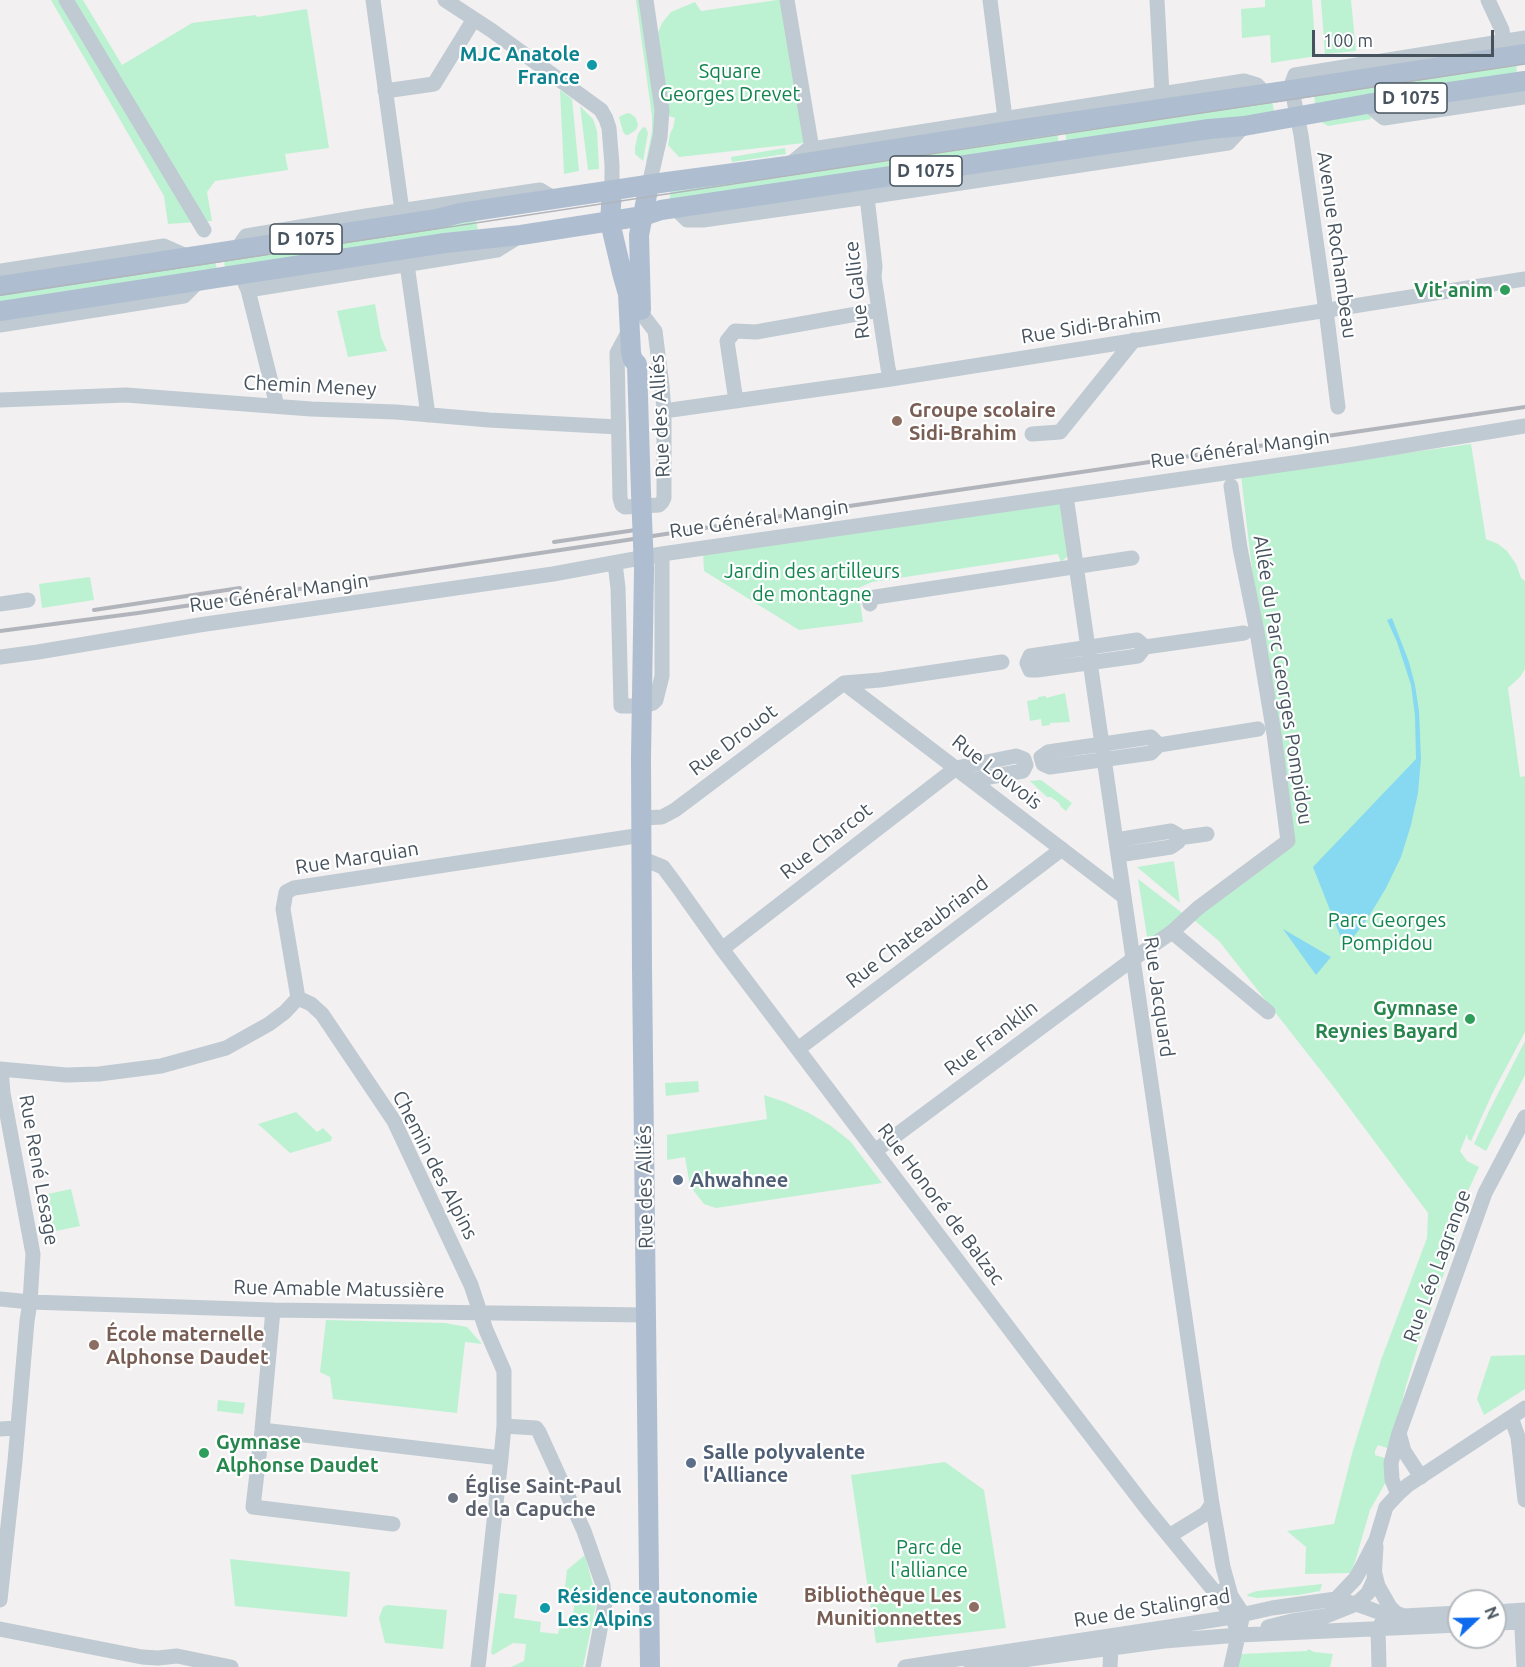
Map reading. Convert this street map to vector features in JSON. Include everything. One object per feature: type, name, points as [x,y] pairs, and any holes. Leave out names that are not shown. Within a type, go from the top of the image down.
[{"type":"main road","name":"D 1075","points":[[0,286],[437,219],[460,213],[788,166],[1525,54]]},
{"type":"main road","name":"D 1075","points":[[0,311],[200,280],[244,282],[445,243],[610,222],[661,210],[1209,129],[1244,126],[1367,104],[1525,81]]},
{"type":"main road","name":"Rue des Alliés","points":[[636,320],[642,216],[650,185]]},
{"type":"main road","name":"Rue des Alliés","points":[[612,190],[610,222],[636,320],[643,360],[637,364],[644,569],[642,969],[650,1667]]},
{"type":"street","points":[[66,0],[204,230]]},
{"type":"street","points":[[372,0],[402,211]]},
{"type":"street","points":[[445,0],[601,110],[609,128],[612,190]]},
{"type":"street","points":[[646,0],[662,110],[660,137],[650,185]]},
{"type":"street","points":[[787,0],[812,149]]},
{"type":"street","points":[[990,0],[1005,118]]},
{"type":"street","points":[[1156,0],[1162,94]]},
{"type":"street","points":[[1488,0],[1502,30],[1504,42]]},
{"type":"street","points":[[385,91],[434,84],[474,19]]},
{"type":"street","points":[[1292,90],[1295,75],[1525,38]]},
{"type":"street","points":[[1337,68],[1354,80]]},
{"type":"street","points":[[788,166],[807,150],[812,149],[1244,81],[1257,85],[1266,94]]},
{"type":"street","name":"Avenue Rochambeau","points":[[1292,90],[1326,310],[1338,406]]},
{"type":"street","points":[[1367,104],[1384,118],[1525,96]]},
{"type":"street","points":[[676,209],[687,220],[703,220],[867,197],[1228,143],[1244,126]]},
{"type":"street","points":[[237,249],[246,236],[402,211],[540,190],[555,199]]},
{"type":"street","name":"Rue Gallice","points":[[867,197],[875,266],[874,277],[891,379]]},
{"type":"street","points":[[277,406],[244,282],[407,264],[497,250],[521,235]]},
{"type":"street","points":[[0,271],[165,246],[189,257]]},
{"type":"street","points":[[407,264],[428,415]]},
{"type":"street","name":"Rue Sidi-Brahim","points":[[664,411],[891,379],[1525,279]]},
{"type":"street","points":[[0,326],[184,296],[200,280]]},
{"type":"street","points":[[736,401],[727,341],[735,331],[756,332],[879,310]]},
{"type":"street","name":"Rue des Alliés","points":[[636,320],[655,331],[664,411],[664,498],[659,504],[622,506],[617,353],[636,320]]},
{"type":"street","points":[[1032,434],[1060,432],[1134,340]]},
{"type":"street","name":"Chemin Meney","points":[[0,400],[126,395],[310,409],[396,412],[618,427]]},
{"type":"street","name":"Rue Général Mangin","points":[[0,657],[199,625],[541,576],[662,554],[1349,455],[1525,426]]},
{"type":"street","name":"Allée du Parc Georges Pompidou","points":[[1172,932],[1198,908],[1288,841],[1274,734],[1231,486]]},
{"type":"street","name":"Rue Jacquard","points":[[1066,496],[1212,1504],[1223,1567],[1231,1596]]},
{"type":"street","points":[[615,563],[618,588],[621,706],[643,706],[653,704],[656,700],[662,676],[662,554]]},
{"type":"street","points":[[870,604],[869,598],[1132,558]]},
{"type":"street","points":[[0,604],[28,600]]},
{"type":"street","points":[[1089,655],[1137,640],[1145,647],[1244,633]]},
{"type":"street","points":[[844,683],[1002,662]]},
{"type":"street","name":"Rue Louvois","points":[[844,683],[1123,896]]},
{"type":"street","name":"Rue Drouot","points":[[642,827],[675,810],[844,683]]},
{"type":"street","points":[[1104,752],[1151,737],[1159,745],[1258,729]]},
{"type":"street","points":[[956,768],[1016,756],[1023,759],[1026,765],[1023,771],[973,780]]},
{"type":"street","name":"Rue Charcot","points":[[722,949],[956,768]]},
{"type":"street","name":"Rue Marquian","points":[[298,998],[283,909],[286,892],[294,888],[642,827]]},
{"type":"street","points":[[1117,847],[1171,847],[1179,842],[1178,838],[1207,834]]},
{"type":"street","name":"Rue Chateaubriand","points":[[798,1049],[1062,849]]},
{"type":"street","name":"Rue Honoré de Balzac","points":[[643,859],[663,867],[722,949],[1073,1412],[1169,1536],[1237,1616]]},
{"type":"street","points":[[1172,932],[1268,1012]]},
{"type":"street","name":"Rue Franklin","points":[[875,1151],[1132,959],[1172,932]]},
{"type":"street","points":[[0,1070],[66,1075],[99,1074],[161,1066],[226,1048],[269,1024],[298,998]]},
{"type":"street","name":"Chemin des Alpins","points":[[298,998],[311,1004],[322,1014],[394,1121],[471,1285],[486,1330],[504,1371],[504,1426]]},
{"type":"street","name":"Rue René Lesage","points":[[0,1070],[33,1254],[0,1599]]},
{"type":"street","name":"Rue Léo Lagrange","points":[[1398,1494],[1392,1480],[1391,1463],[1399,1434],[1485,1193],[1525,1117]]},
{"type":"street","name":"Rue Amable Matussière","points":[[0,1299],[273,1310],[646,1316]]},
{"type":"street","points":[[273,1310],[253,1507],[393,1524]]},
{"type":"street","points":[[1336,1599],[1355,1579],[1376,1540],[1386,1508],[1398,1494],[1525,1408]]},
{"type":"street","points":[[1511,1417],[1518,1437],[1525,1500]]},
{"type":"street","points":[[478,1667],[504,1426],[536,1428],[584,1531],[603,1586],[605,1603],[593,1667]]},
{"type":"street","points":[[0,1429],[17,1428]]},
{"type":"street","points":[[262,1430],[501,1458]]},
{"type":"street","points":[[1399,1434],[1404,1451],[1421,1477]]},
{"type":"street","points":[[1169,1536],[1205,1515],[1212,1504]]},
{"type":"street","points":[[1239,1635],[1292,1621],[1326,1616],[1356,1604],[1368,1593],[1374,1580],[1376,1540]]},
{"type":"street","points":[[1375,1574],[1378,1586],[1390,1607],[1396,1613],[1404,1616]]},
{"type":"street","name":"Rue Honoré de Balzac","points":[[1205,1579],[1231,1596],[1237,1616]]},
{"type":"street","name":"Rue de Stalingrad","points":[[905,1667],[1336,1599],[1387,1615],[1447,1614]]},
{"type":"street","points":[[1507,1614],[1523,1616]]},
{"type":"street","points":[[1379,1667],[1378,1629],[1387,1615]]},
{"type":"street","points":[[1231,1667],[1239,1635],[1237,1616]]},
{"type":"street","points":[[1507,1620],[1523,1616]]},
{"type":"street","points":[[1523,1616],[1524,1667]]},
{"type":"street","name":"Rue de Stalingrad","points":[[971,1667],[1164,1641],[1239,1635],[1447,1626]]},
{"type":"street","points":[[0,1629],[163,1662],[177,1656],[230,1667]]},
{"type":"street","points":[[1110,1667],[1112,1647]]},
{"type":"street","points":[[971,1667],[992,1653]]},
{"type":"green space","points":[[51,0],[83,0],[122,65],[192,23],[256,15],[257,17],[307,9],[329,148],[285,154],[288,170],[215,181],[207,192],[212,221],[168,224],[164,196]]},
{"type":"green space","points":[[636,0],[639,0],[655,110],[648,162],[646,162],[652,131],[652,116]]},
{"type":"green space","name":"Square Georges Drevet","points":[[782,0],[804,143],[679,157],[668,145],[675,118],[669,116],[658,33],[662,23],[671,12],[695,2],[701,11]]},
{"type":"green space","points":[[1265,0],[1312,0],[1316,56],[1271,63],[1270,35],[1242,38],[1241,9],[1265,7]]},
{"type":"green space","points":[[1321,0],[1351,0],[1356,51],[1325,54]]},
{"type":"green space","points":[[1516,62],[1517,75],[1315,105],[1314,93]]},
{"type":"green space","points":[[560,90],[572,99],[579,171],[564,174]]},
{"type":"green space","points":[[1272,99],[1274,112],[1067,143],[1065,131]]},
{"type":"green space","points":[[580,106],[593,119],[597,131],[599,169],[588,170]]},
{"type":"green space","points":[[1370,112],[1371,119],[1328,126],[1318,120]]},
{"type":"green space","points":[[627,113],[636,118],[638,125],[636,130],[626,135],[619,117]]},
{"type":"green space","points":[[643,127],[648,133],[643,161],[635,154],[635,147],[638,134]]},
{"type":"green space","points":[[1057,132],[1059,144],[900,168],[899,156]]},
{"type":"green space","points":[[785,148],[786,154],[732,162],[731,157]]},
{"type":"green space","points":[[891,157],[892,170],[669,203],[671,190]]},
{"type":"green space","points":[[476,220],[478,231],[225,270],[224,258]]},
{"type":"green space","points":[[215,259],[217,271],[0,303],[0,292]]},
{"type":"green space","points":[[375,304],[381,337],[387,351],[348,357],[337,311]]},
{"type":"green space","name":"Parc Georges Pompidou","points":[[1471,444],[1486,539],[1507,551],[1516,564],[1521,578],[1525,581],[1525,669],[1508,688],[1520,777],[1525,776],[1525,1032],[1492,1094],[1471,1141],[1467,1134],[1460,1151],[1467,1161],[1479,1167],[1450,1230],[1457,1238],[1421,1336],[1390,1449],[1378,1445],[1375,1451],[1375,1455],[1388,1459],[1387,1480],[1370,1510],[1354,1565],[1350,1573],[1305,1574],[1306,1547],[1287,1531],[1334,1524],[1353,1450],[1381,1360],[1427,1238],[1428,1213],[1333,1086],[1219,941],[1187,914],[1284,840],[1241,476]]},
{"type":"green space","name":"Jardin des artilleurs de montagne","points":[[1062,502],[1069,555],[1061,562],[1058,554],[872,582],[858,588],[863,622],[799,630],[704,571],[703,552]]},
{"type":"green space","points":[[90,577],[94,600],[42,608],[39,584]]},
{"type":"green space","points":[[1065,693],[1070,722],[1050,723],[1050,725],[1042,726],[1041,719],[1030,721],[1027,701]]},
{"type":"green space","points":[[1041,780],[1072,803],[1066,811],[1030,781]]},
{"type":"green space","points":[[1174,862],[1180,903],[1137,867]]},
{"type":"green space","points":[[1138,879],[1185,915],[1148,943]]},
{"type":"green space","points":[[1525,1041],[1525,1075],[1486,1151],[1474,1144]]},
{"type":"green space","points":[[698,1081],[699,1092],[666,1096],[665,1083]]},
{"type":"green space","points":[[764,1095],[809,1113],[831,1126],[850,1141],[882,1183],[716,1208],[704,1204],[690,1186],[685,1157],[667,1160],[667,1135],[767,1119]]},
{"type":"green space","points":[[296,1112],[317,1132],[323,1128],[332,1137],[331,1141],[290,1153],[258,1124]]},
{"type":"green space","points":[[71,1189],[80,1226],[51,1232],[43,1195]]},
{"type":"green space","points":[[326,1320],[445,1323],[467,1327],[482,1344],[465,1342],[457,1413],[333,1399],[330,1377],[320,1372]]},
{"type":"green space","points":[[1525,1355],[1525,1389],[1484,1415],[1477,1399],[1491,1356]]},
{"type":"green space","points":[[218,1400],[245,1403],[243,1414],[217,1411]]},
{"type":"green space","name":"Parc de l'alliance","points":[[945,1462],[984,1490],[1006,1628],[876,1643],[851,1475]]},
{"type":"green space","points":[[585,1555],[597,1600],[583,1667],[511,1667],[524,1661],[526,1644],[513,1643],[493,1655],[491,1653],[499,1593],[517,1595],[514,1618],[541,1622],[540,1632],[558,1634],[560,1624],[572,1625],[575,1598],[564,1596],[567,1570]]},
{"type":"green space","points":[[230,1559],[350,1572],[347,1617],[235,1606]]},
{"type":"green space","points":[[1322,1584],[1320,1591],[1298,1595],[1257,1598],[1247,1596],[1257,1591]]},
{"type":"green space","points":[[387,1605],[447,1610],[443,1649],[385,1643],[379,1618],[383,1607]]},
{"type":"green space","points":[[1308,1649],[1333,1654],[1330,1667],[1236,1667],[1241,1654],[1307,1651]]},
{"type":"water","points":[[1392,618],[1409,662],[1419,711],[1421,759],[1418,793],[1401,857],[1368,918],[1345,948],[1313,867],[1416,759],[1415,716],[1411,685],[1387,620]]},
{"type":"water","points":[[1283,929],[1331,957],[1316,975]]},
{"type":"tram line","points":[[0,295],[1525,64]]},
{"type":"railway","points":[[0,631],[138,613],[1525,407]]},
{"type":"railway","points":[[554,542],[649,528]]},
{"type":"railway","points":[[94,610],[240,588]]},
{"type":"place","name":"MJC Anatole France","points":[[592,65]]},
{"type":"place","name":"Vit'anim","points":[[1505,290]]},
{"type":"place","name":"Groupe scolaire Sidi-Brahim","points":[[897,421]]},
{"type":"place","name":"Gymnase Reynies Bayard","points":[[1470,1019]]},
{"type":"place","name":"Ahwahnee","points":[[678,1180]]},
{"type":"place","name":"École maternelle Alphonse Daudet","points":[[94,1345]]},
{"type":"place","name":"Gymnase Alphonse Daudet","points":[[204,1453]]},
{"type":"place","name":"Salle polyvalente l'Alliance","points":[[691,1463]]},
{"type":"place","name":"Église Saint-Paul de la Capuche","points":[[453,1498]]},
{"type":"place","name":"Bibliothèque Les Munitionnettes","points":[[974,1607]]},
{"type":"place","name":"Résidence autonomie Les Alpins","points":[[545,1608]]}]
